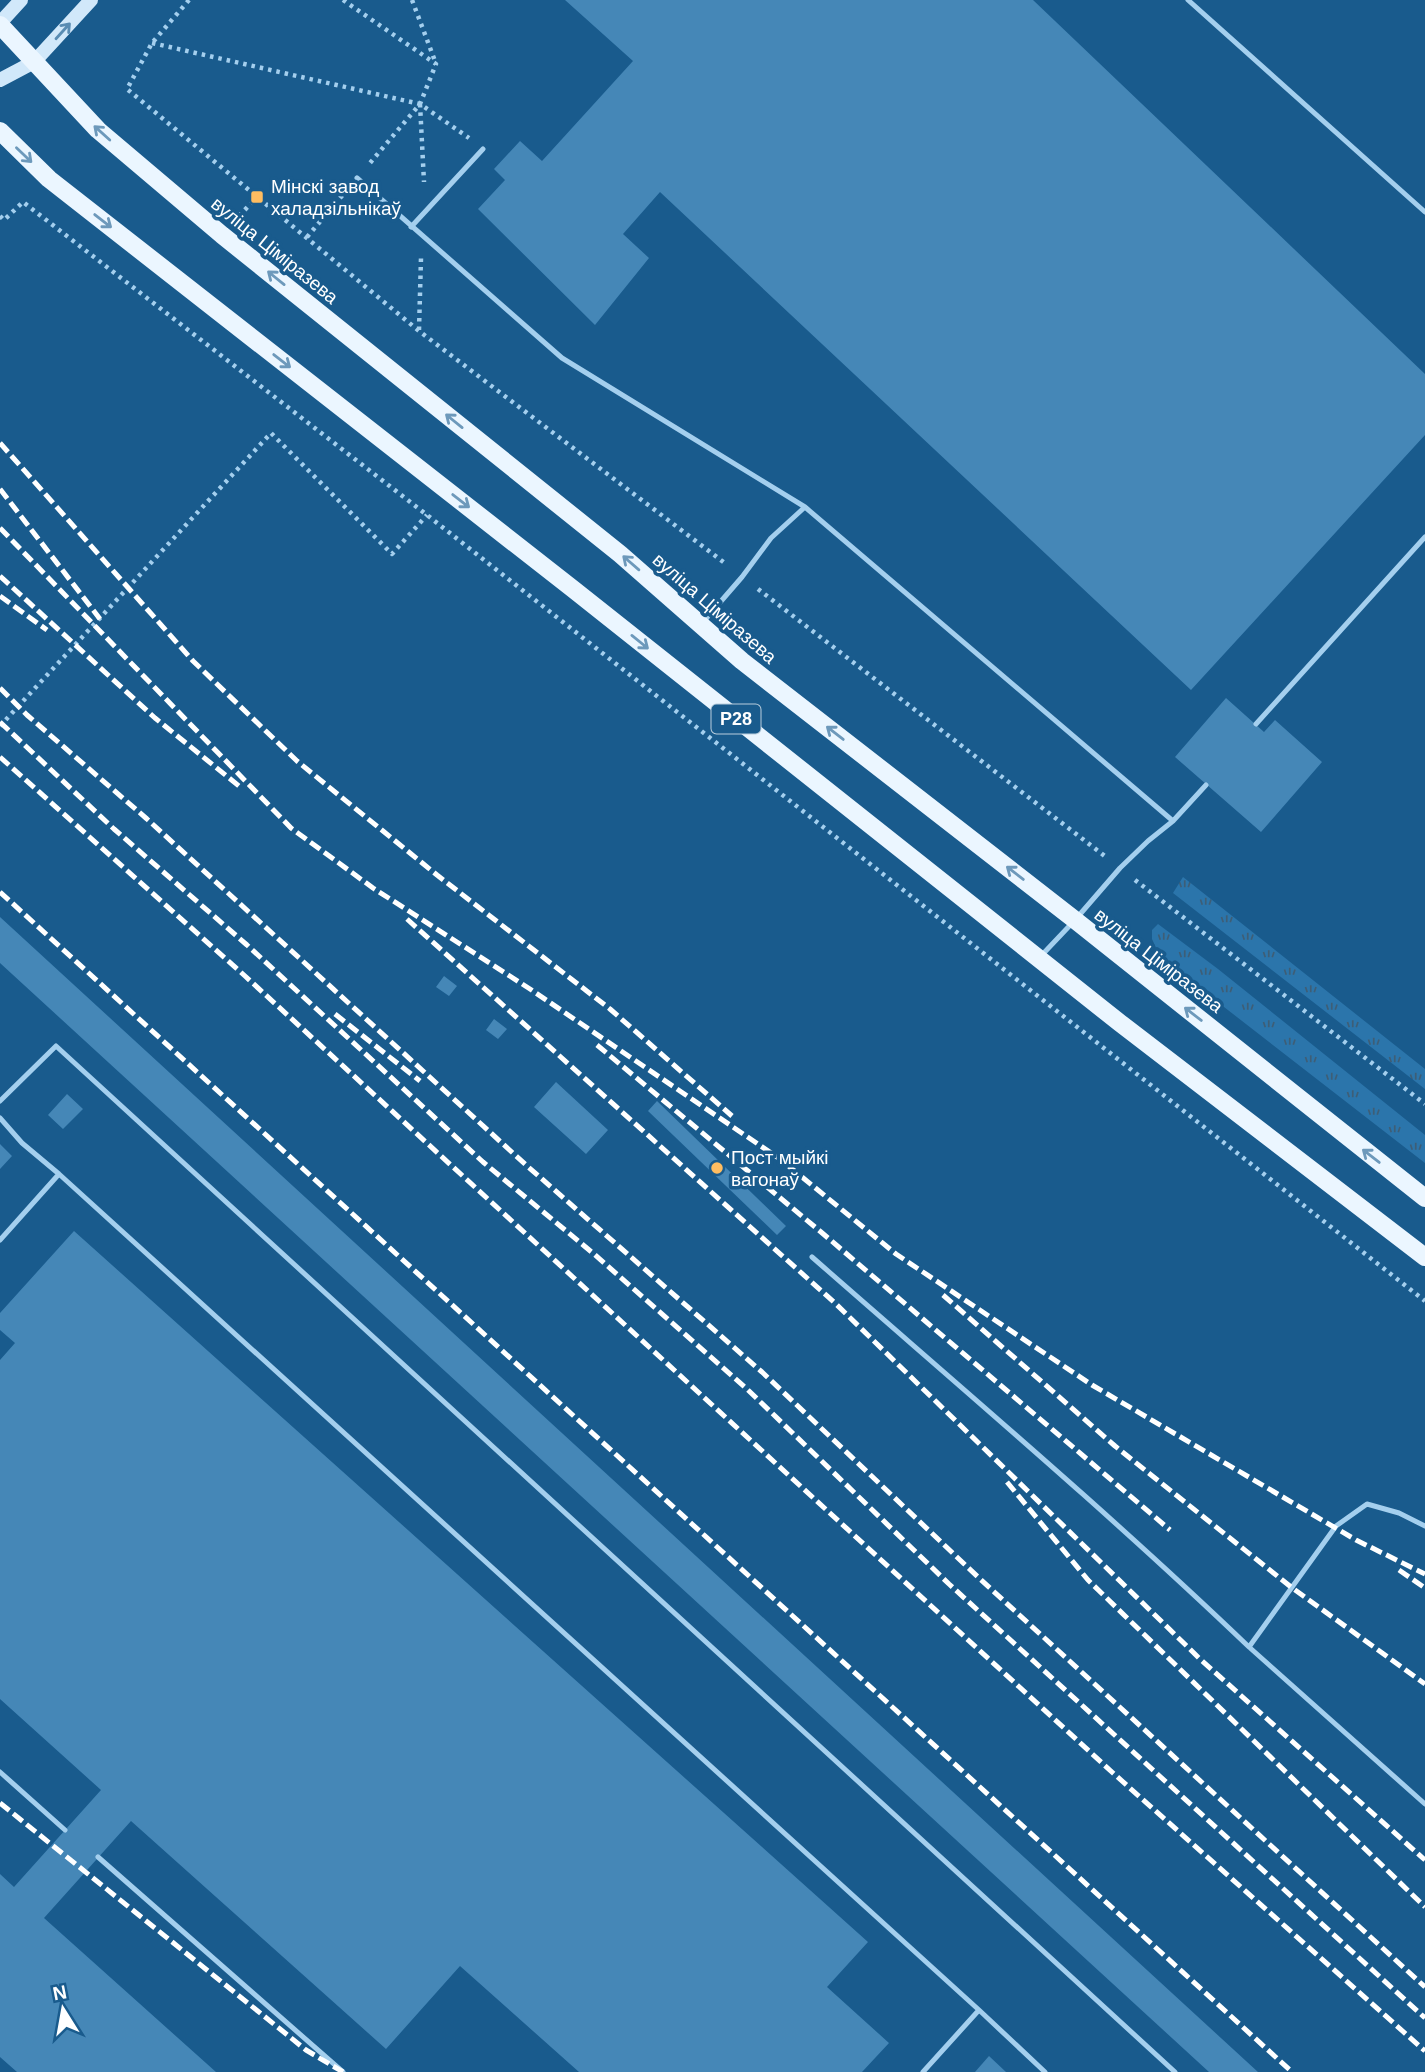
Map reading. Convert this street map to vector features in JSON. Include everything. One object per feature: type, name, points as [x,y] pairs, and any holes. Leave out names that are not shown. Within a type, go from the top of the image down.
[{"type":"main road","points":[[0,24],[21,0]]},
{"type":"main road","points":[[0,80],[34,62],[91,0]]},
{"type":"main road","name":"вуліца Ціміразева","points":[[0,24],[98,130],[222,235],[620,554],[742,661],[1075,920],[1425,1198]]},
{"type":"main road","name":"Р28","points":[[0,131],[49,179],[573,589],[1038,959],[1425,1256]]},
{"type":"lane","points":[[1188,0],[1425,212]]},
{"type":"lane","points":[[411,227],[483,149]]},
{"type":"lane","points":[[357,178],[562,358],[804,508],[1173,821]]},
{"type":"lane","points":[[701,624],[742,577],[771,538],[804,508]]},
{"type":"lane","points":[[1256,724],[1425,537]]},
{"type":"lane","points":[[1038,959],[1120,868],[1147,841],[1173,821],[1206,785]]},
{"type":"lane","points":[[0,1101],[56,1046],[1175,2072]]},
{"type":"lane","points":[[0,1118],[22,1143],[1045,2072]]},
{"type":"lane","points":[[0,1240],[59,1174]]},
{"type":"lane","points":[[812,1257],[1115,1522],[1249,1647],[1425,1804]]},
{"type":"lane","points":[[1249,1647],[1336,1526],[1367,1504],[1399,1513],[1425,1526]]},
{"type":"lane","points":[[0,1773],[65,1830]]},
{"type":"lane","points":[[98,1857],[343,2072]]},
{"type":"lane","points":[[923,2072],[979,2010]]},
{"type":"path","points":[[343,0],[436,64]]},
{"type":"path","points":[[307,237],[420,104],[436,64],[412,0]]},
{"type":"path","points":[[152,43],[420,104],[483,149]]},
{"type":"path","points":[[420,104],[426,211]]},
{"type":"path","points":[[0,216],[4,220],[23,202],[428,515],[1425,1301]]},
{"type":"path","points":[[419,331],[421,235]]},
{"type":"path","points":[[0,726],[271,433],[392,554],[428,515]]},
{"type":"green space","points":[[1183,877],[1425,1069],[1425,1089],[1173,893]]},
{"type":"green space","points":[[1158,924],[1425,1135],[1425,1163],[1197,986],[1158,952],[1152,939],[1152,930]]},
{"type":"building","points":[[565,0],[1033,0],[1425,374],[1425,435],[1191,690],[660,192],[623,234],[649,258],[595,325],[478,209],[505,180],[494,169],[520,141],[542,161],[633,61]]},
{"type":"building","points":[[1226,698],[1264,732],[1275,720],[1322,762],[1261,832],[1175,757]]},
{"type":"building","points":[[0,917],[1258,2072],[1209,2072],[0,963]]},
{"type":"building","points":[[444,976],[457,986],[449,996],[436,987]]},
{"type":"building","points":[[494,1019],[507,1029],[498,1039],[486,1030]]},
{"type":"building","points":[[556,1082],[608,1130],[586,1154],[534,1107]]},
{"type":"building","points":[[67,1094],[83,1109],[63,1129],[48,1115]]},
{"type":"building","name":"Пост мыйкі вагонаў","points":[[657,1101],[786,1226],[777,1235],[648,1111]]},
{"type":"building","points":[[0,1144],[12,1156],[0,1169]]},
{"type":"building","points":[[74,1231],[868,1942],[827,1987],[889,2043],[862,2072],[579,2072],[460,1966],[386,2049],[131,1821],[44,1918],[216,2072],[17,2072],[0,2057],[0,1874],[14,1887],[101,1790],[0,1699],[0,1360],[15,1343],[0,1330],[0,1313]]},
{"type":"building","points":[[989,2056],[1006,2072],[975,2072]]},
{"type":"railway","points":[[0,443],[193,661],[297,761],[437,875],[610,1009],[732,1116]]},
{"type":"railway","points":[[0,489],[100,619]]},
{"type":"railway","points":[[0,528],[291,828],[373,888],[530,989],[780,1159],[896,1254],[1092,1385],[1356,1540],[1425,1574]]},
{"type":"railway","points":[[0,576],[155,718],[239,786]]},
{"type":"railway","points":[[0,596],[47,630]]},
{"type":"railway","points":[[0,688],[526,1165],[762,1372],[979,1578],[1425,1987]]},
{"type":"railway","points":[[0,722],[114,829],[247,945],[483,1162],[594,1254],[747,1389],[949,1584],[1425,2018]]},
{"type":"railway","points":[[0,757],[245,976],[1113,1773],[1425,2051]]},
{"type":"railway","points":[[0,892],[1292,2072]]},
{"type":"railway","points":[[407,919],[836,1304],[1200,1659],[1425,1860]]},
{"type":"railway","points":[[335,1014],[420,1081]]},
{"type":"railway","points":[[597,1045],[1170,1530]]},
{"type":"railway","points":[[943,1295],[1115,1446],[1291,1587],[1425,1684]]},
{"type":"railway","points":[[1007,1482],[1088,1580],[1425,1907]]},
{"type":"railway","points":[[1399,1570],[1425,1588]]},
{"type":"railway","points":[[0,1803],[306,2050],[343,2072]]},
{"type":"place","name":"Мінскі завод халадзільнікаў","points":[[257,197]]},
{"type":"place","name":"Пост мыйкі вагонаў","points":[[717,1168]]}]
